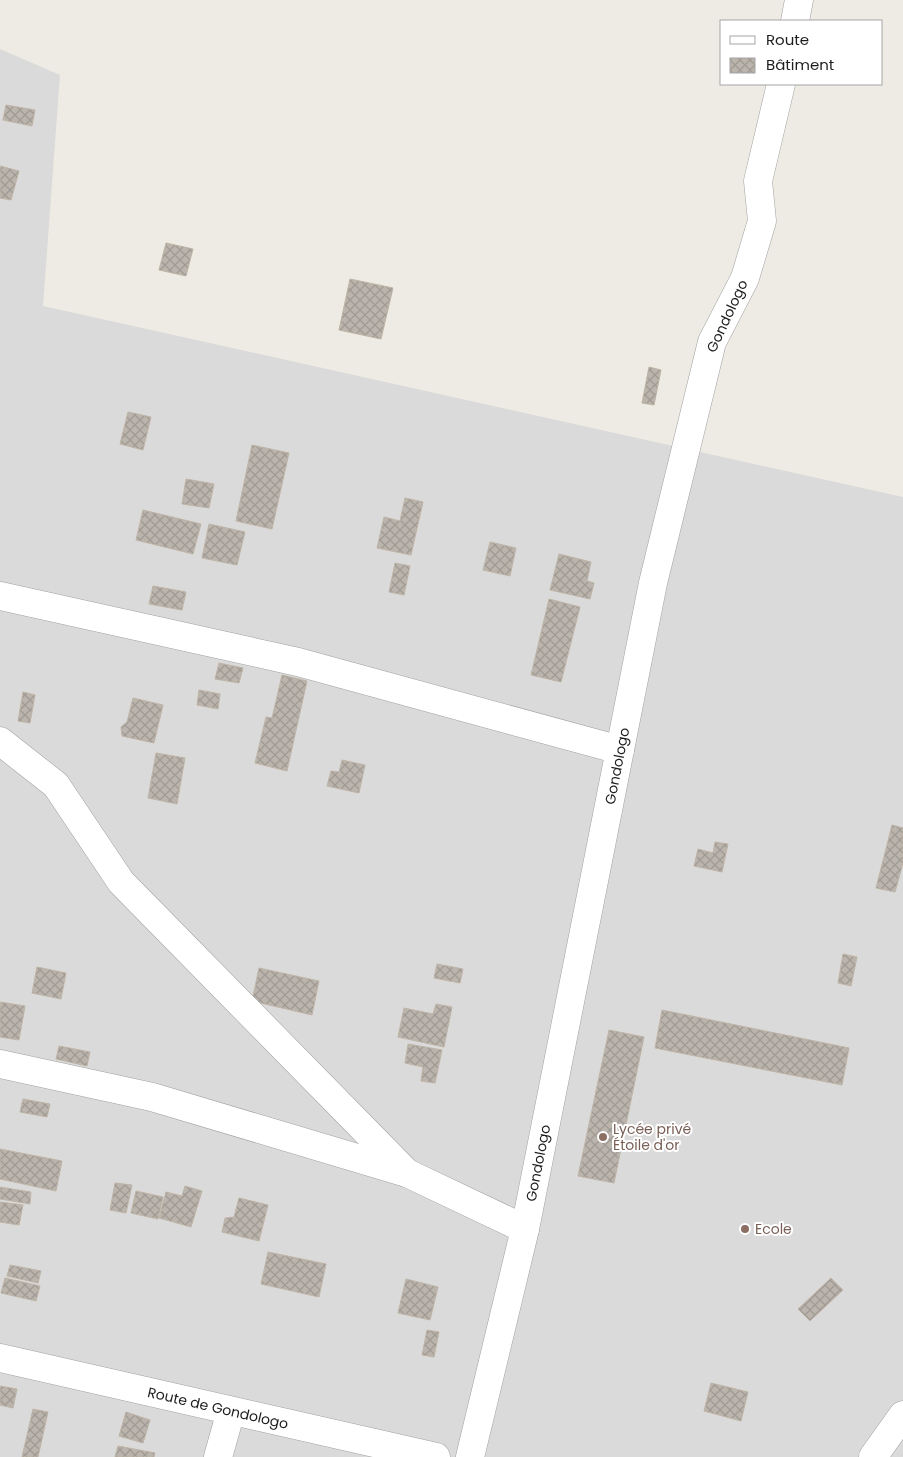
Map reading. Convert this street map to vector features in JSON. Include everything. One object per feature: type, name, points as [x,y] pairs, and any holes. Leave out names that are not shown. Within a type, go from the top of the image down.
[{"type":"street","points":[[795,20],[799,0]]},
{"type":"street","name":"Gondologo","points":[[470,1457],[524,1229],[653,583],[712,342],[745,278],[762,221],[758,181],[781,85]]},
{"type":"street","points":[[0,596],[298,662],[620,750]]},
{"type":"street","points":[[0,741],[56,785],[121,882],[407,1173]]},
{"type":"street","points":[[0,1064],[152,1097],[407,1173],[524,1229]]},
{"type":"street","name":"Route de Gondologo","points":[[0,1358],[436,1457]]},
{"type":"street","points":[[218,1457],[231,1411]]},
{"type":"street","points":[[872,1457],[903,1414]]},
{"type":"shaded area","points":[[0,49],[60,75],[43,306],[903,497],[903,1457],[0,1457]]},
{"type":"building","points":[[6,105],[35,110],[32,126],[3,120]]},
{"type":"building","points":[[0,166],[19,171],[11,200],[0,198]]},
{"type":"building","points":[[166,243],[193,249],[186,276],[159,270]]},
{"type":"building","points":[[350,279],[393,288],[381,339],[339,330]]},
{"type":"building","points":[[649,367],[661,370],[654,405],[642,403]]},
{"type":"building","points":[[128,412],[151,417],[143,450],[120,444]]},
{"type":"building","points":[[252,445],[289,453],[272,529],[236,521]]},
{"type":"building","points":[[186,479],[214,484],[209,508],[182,504]]},
{"type":"building","points":[[405,498],[423,502],[411,555],[377,548],[384,517],[400,521]]},
{"type":"building","points":[[143,510],[201,524],[193,554],[136,540]]},
{"type":"building","points":[[209,524],[245,532],[237,565],[202,558]]},
{"type":"building","points":[[490,542],[516,548],[510,576],[483,570]]},
{"type":"building","points":[[559,554],[591,562],[587,581],[594,583],[590,599],[550,590]]},
{"type":"building","points":[[395,563],[410,566],[404,595],[389,592]]},
{"type":"building","points":[[153,586],[186,592],[182,610],[149,604]]},
{"type":"building","points":[[549,599],[580,607],[561,682],[531,675]]},
{"type":"building","points":[[219,663],[243,668],[239,683],[215,679]]},
{"type":"building","points":[[282,675],[307,681],[287,771],[255,763],[266,717],[272,718]]},
{"type":"building","points":[[199,690],[220,694],[218,709],[197,705]]},
{"type":"building","points":[[23,692],[35,695],[30,723],[18,721]]},
{"type":"building","points":[[133,698],[163,705],[154,743],[122,736],[121,727],[127,722]]},
{"type":"building","points":[[156,753],[185,758],[177,804],[148,798]]},
{"type":"building","points":[[342,760],[365,765],[359,793],[327,786],[331,771],[339,772]]},
{"type":"building","points":[[892,825],[903,828],[903,863],[895,892],[876,888]]},
{"type":"building","points":[[715,842],[728,844],[722,872],[694,866],[698,849],[713,853]]},
{"type":"building","points":[[843,954],[857,957],[851,986],[838,983]]},
{"type":"building","points":[[437,964],[463,969],[460,983],[434,978]]},
{"type":"building","points":[[37,967],[66,973],[61,999],[32,993]]},
{"type":"building","points":[[259,968],[319,981],[312,1015],[252,1001]]},
{"type":"building","points":[[0,1002],[25,1006],[19,1040],[0,1037]]},
{"type":"building","points":[[436,1004],[452,1007],[444,1047],[398,1037],[404,1008],[433,1014]]},
{"type":"building","points":[[662,1010],[849,1048],[842,1085],[655,1048]]},
{"type":"building","points":[[609,1030],[644,1037],[614,1183],[578,1176]]},
{"type":"building","points":[[408,1044],[442,1050],[435,1083],[421,1081],[423,1067],[405,1063]]},
{"type":"building","points":[[59,1046],[90,1052],[87,1066],[56,1059]]},
{"type":"building","points":[[23,1099],[50,1104],[47,1117],[20,1112]]},
{"type":"building","points":[[0,1149],[62,1161],[56,1191],[0,1179]]},
{"type":"building","points":[[115,1183],[132,1185],[126,1213],[110,1210]]},
{"type":"building","points":[[185,1186],[202,1191],[191,1227],[159,1218],[166,1192],[182,1196]]},
{"type":"building","points":[[0,1187],[31,1192],[30,1204],[0,1199]]},
{"type":"building","points":[[136,1191],[163,1197],[158,1219],[131,1213]]},
{"type":"building","points":[[239,1198],[268,1205],[259,1241],[222,1232],[225,1218],[234,1217]]},
{"type":"building","points":[[0,1202],[23,1205],[19,1225],[0,1222]]},
{"type":"building","points":[[268,1252],[326,1264],[319,1297],[261,1284]]},
{"type":"building","points":[[10,1265],[41,1271],[38,1283],[7,1276]]},
{"type":"building","points":[[5,1278],[40,1286],[36,1301],[1,1293]]},
{"type":"building","points":[[831,1278],[843,1290],[810,1321],[798,1309]]},
{"type":"building","points":[[406,1279],[438,1287],[430,1320],[398,1313]]},
{"type":"building","points":[[427,1330],[439,1332],[434,1357],[422,1355]]},
{"type":"building","points":[[711,1383],[748,1392],[741,1421],[704,1411]]},
{"type":"building","points":[[0,1386],[17,1389],[13,1408],[0,1405]]},
{"type":"building","points":[[33,1409],[48,1412],[38,1457],[22,1457]]},
{"type":"building","points":[[126,1412],[150,1420],[143,1443],[119,1436]]},
{"type":"building","points":[[118,1446],[155,1453],[154,1457],[115,1457]]},
{"type":"place","name":"Lycée privé Étoile d'or","points":[[603,1137]]},
{"type":"place","name":"Ecole","points":[[745,1229]]}]
